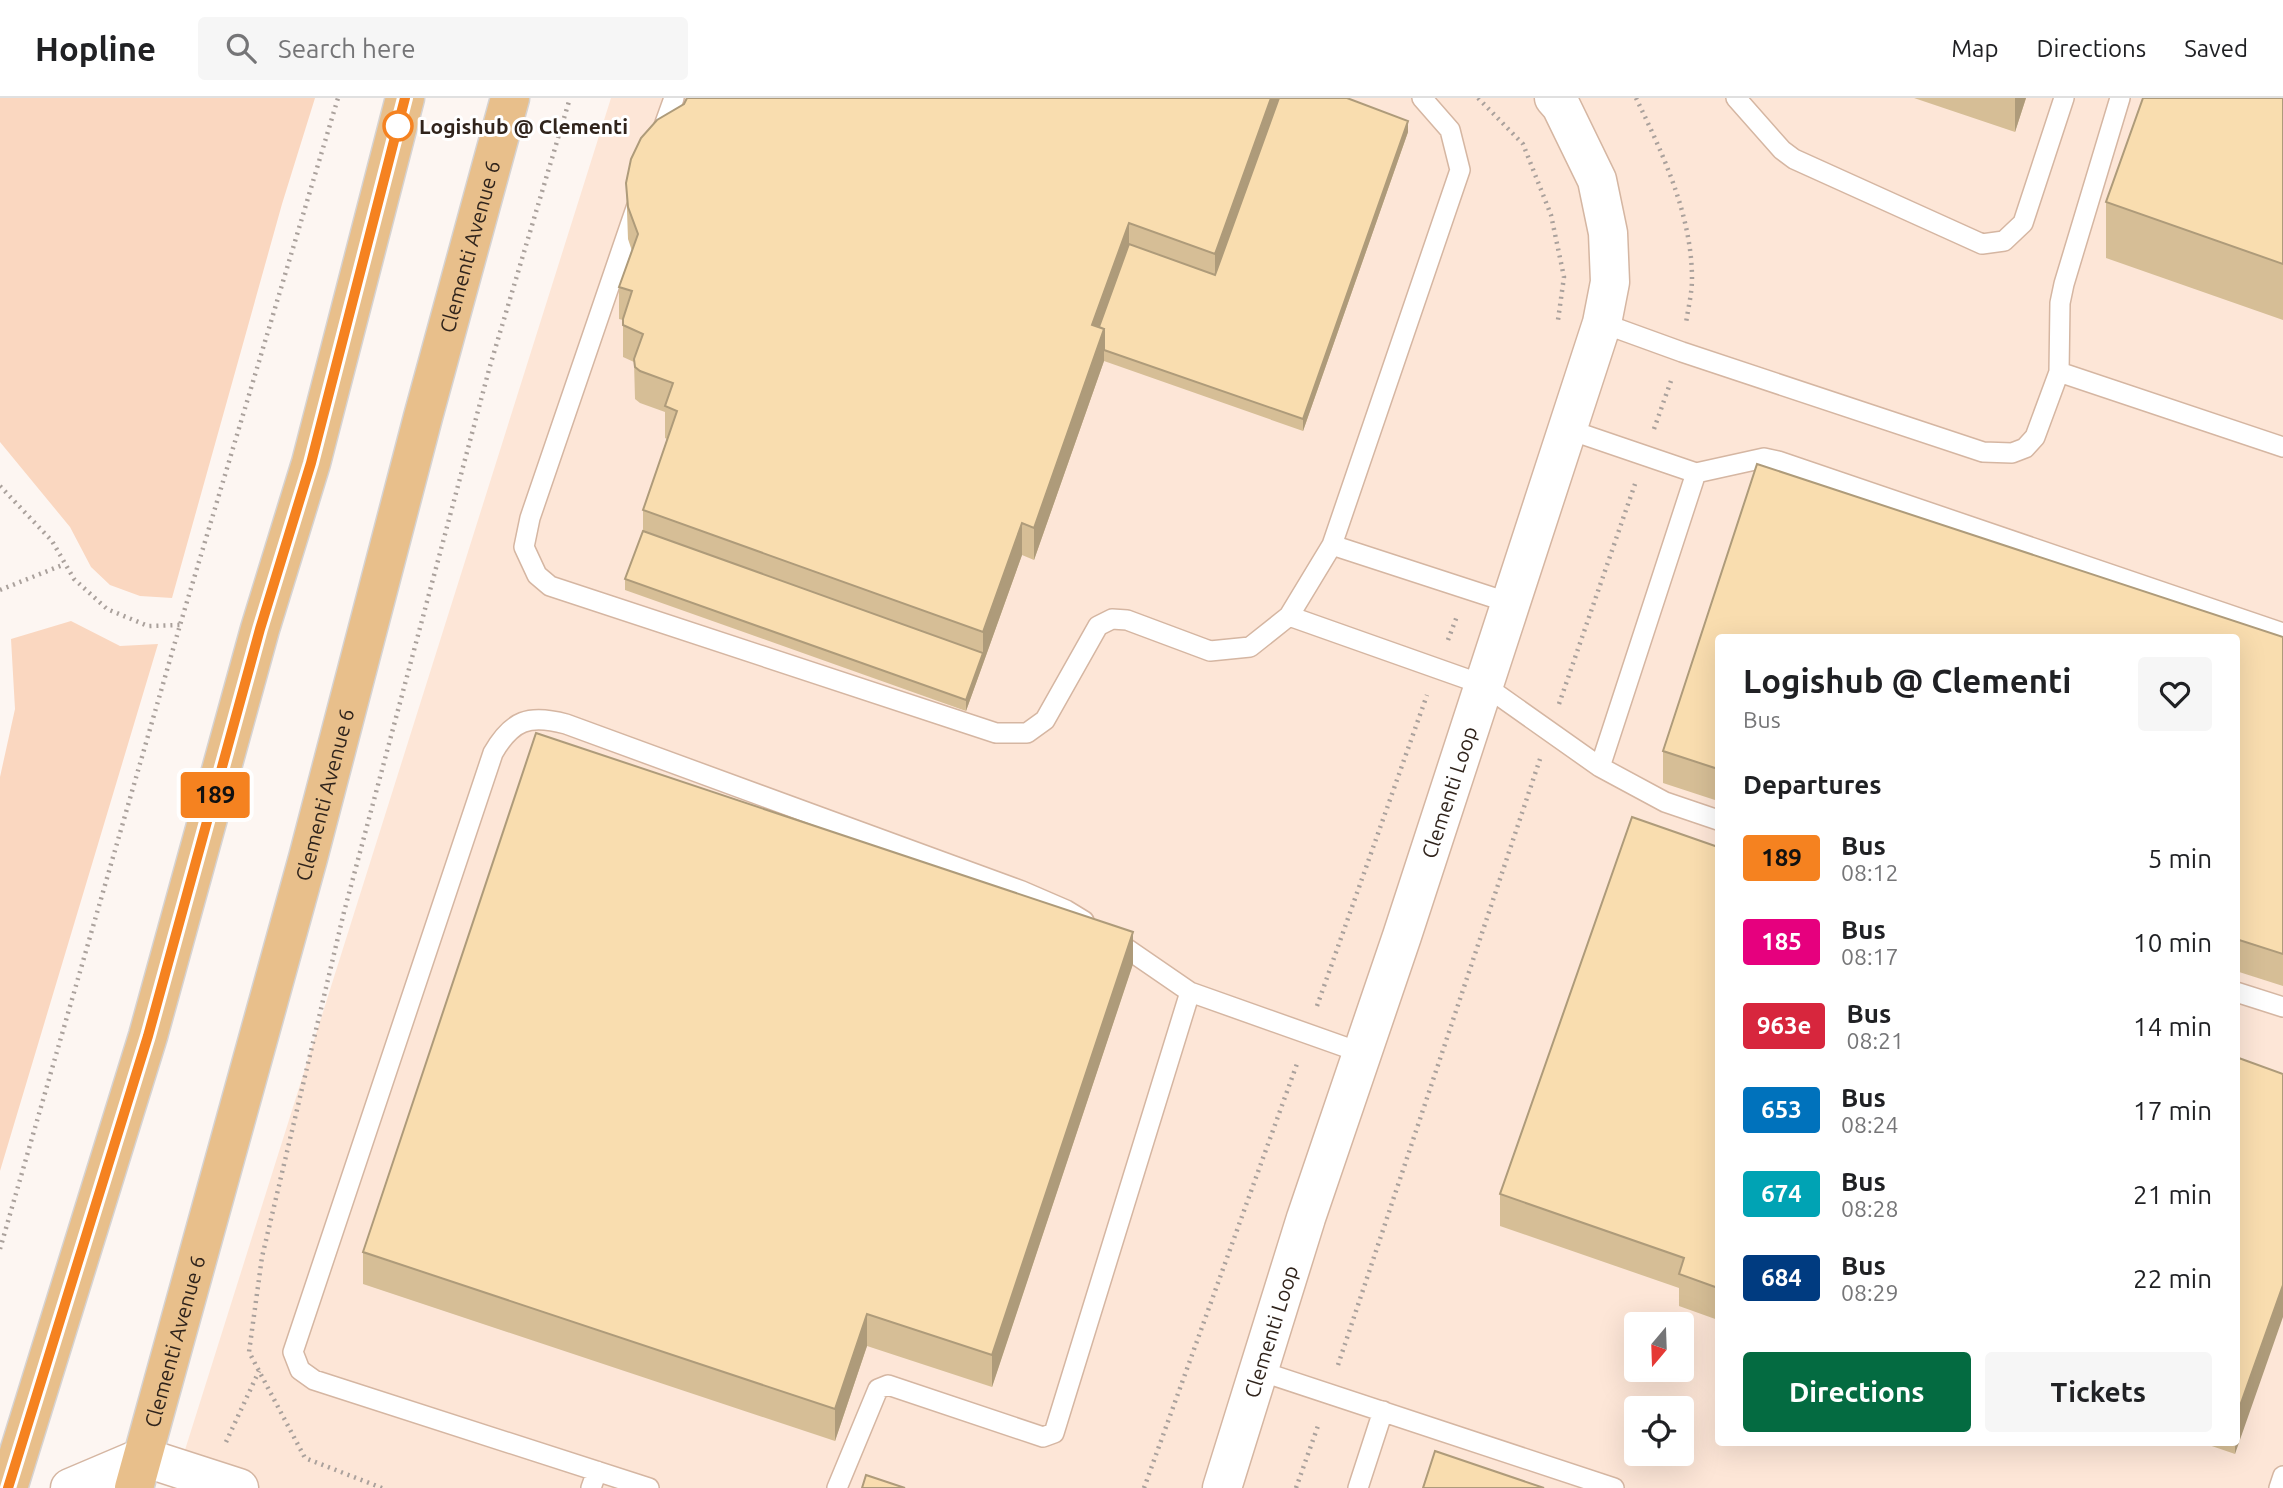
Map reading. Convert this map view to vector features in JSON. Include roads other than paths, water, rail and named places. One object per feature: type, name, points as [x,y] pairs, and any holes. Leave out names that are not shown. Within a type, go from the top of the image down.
[{"type":"main road","points":[[8,1488],[148,1036],[260,629],[311,463],[405,98]]},
{"type":"main road","name":"Clementi Avenue 6","points":[[139,1472],[308,858],[423,417],[510,98]]},
{"type":"street","name":"Clementi Loop","points":[[1222,1488],[1257,1370],[1602,323],[1611,282],[1608,233],[1597,180],[1563,101]]},
{"type":"street","points":[[70,1488],[139,1472],[224,1483]]},
{"type":"lane","points":[[656,150],[674,98]]},
{"type":"lane","points":[[642,190],[530,518],[524,547],[537,575],[550,586],[996,733],[1027,733],[1045,720],[1098,626],[1112,620],[1126,620],[1210,651],[1250,647],[1289,616],[1332,545],[1460,170],[1450,130],[1422,98]]},
{"type":"lane","points":[[1736,98],[1782,150],[1794,159],[1982,244],[2004,242],[2023,223],[2064,98]]},
{"type":"lane","points":[[1602,323],[1983,452],[2012,453],[2025,448],[2035,437],[2059,372],[2060,303],[2120,98]]},
{"type":"lane","points":[[2059,372],[2283,447]]},
{"type":"lane","points":[[1567,429],[1696,473],[1764,458],[1779,461],[2283,633]]},
{"type":"lane","points":[[1600,767],[1696,473]]},
{"type":"lane","points":[[1332,545],[1510,603]]},
{"type":"lane","points":[[1289,616],[1484,685],[1600,767],[1665,802],[1715,819]]},
{"type":"lane","points":[[649,1488],[594,1480],[314,1380],[300,1370],[293,1352],[493,753],[510,729],[531,720],[566,724],[1023,891],[1066,910],[1098,929],[1190,992],[1362,1054]]},
{"type":"lane","points":[[837,1488],[878,1389],[888,1385],[1043,1437],[1054,1433],[1190,992]]},
{"type":"lane","points":[[2240,993],[2283,1007]]},
{"type":"lane","points":[[1257,1370],[1614,1488]]},
{"type":"lane","points":[[1358,1488],[1383,1411]]},
{"type":"lane","points":[[2279,1488],[2283,1476]]},
{"type":"place","name":"Logishub @ Clementi","points":[[398,126]]}]
